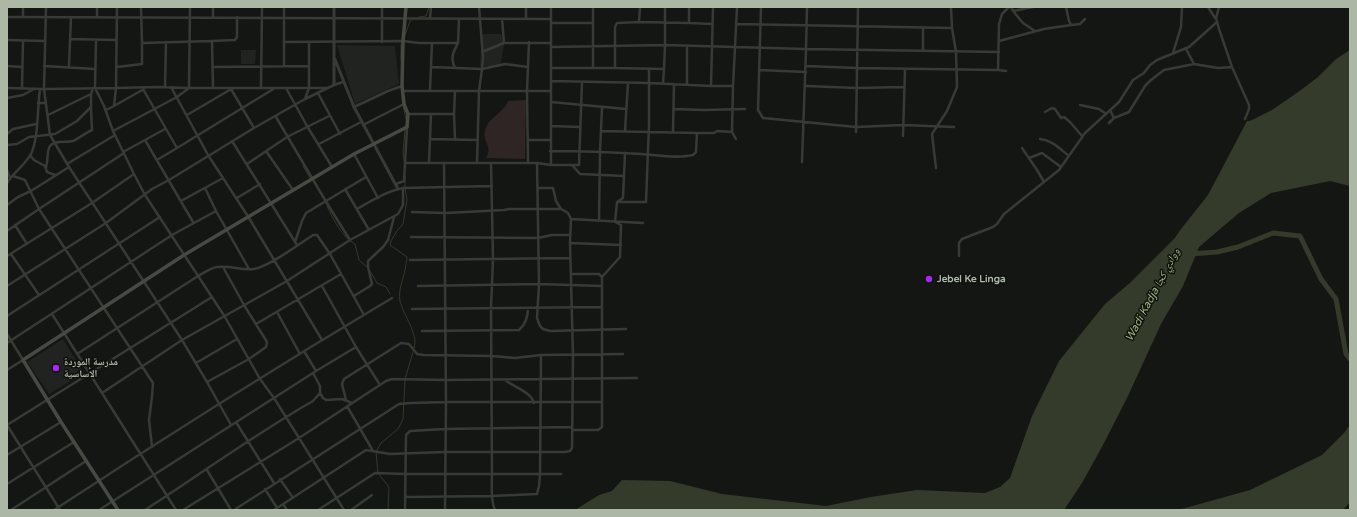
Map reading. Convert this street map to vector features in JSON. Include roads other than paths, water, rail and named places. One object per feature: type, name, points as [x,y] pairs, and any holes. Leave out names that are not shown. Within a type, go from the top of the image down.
[{"type":"main road","points":[[118,510],[23,360],[144,283],[184,255],[249,218],[354,154],[407,127],[408,114],[404,104],[402,86],[403,41],[406,7]]},
{"type":"street","points":[[23,7],[23,17]]},
{"type":"street","points":[[7,183],[30,155],[36,137],[38,103],[42,89],[44,66],[46,7]]},
{"type":"street","points":[[97,7],[97,17]]},
{"type":"street","points":[[114,106],[116,88],[117,7]]},
{"type":"street","points":[[116,66],[142,64],[141,7]]},
{"type":"street","points":[[189,88],[190,7]]},
{"type":"street","points":[[213,7],[213,17]]},
{"type":"street","points":[[261,88],[262,7]]},
{"type":"street","points":[[284,7],[284,66]]},
{"type":"street","points":[[334,7],[334,85]]},
{"type":"street","points":[[382,7],[382,42]]},
{"type":"street","points":[[430,19],[431,7]]},
{"type":"street","points":[[477,163],[478,91],[482,68],[479,7]]},
{"type":"street","points":[[526,7],[526,19]]},
{"type":"street","points":[[551,7],[551,165]]},
{"type":"street","points":[[593,7],[593,68]]},
{"type":"street","points":[[640,7],[640,22]]},
{"type":"street","points":[[663,84],[665,7]]},
{"type":"street","points":[[689,7],[689,23]]},
{"type":"street","points":[[711,86],[713,7]]},
{"type":"street","points":[[736,139],[732,132],[732,109],[737,7]]},
{"type":"street","points":[[761,7],[758,110],[763,118],[856,127],[903,125],[954,127]]},
{"type":"street","points":[[802,162],[806,86],[807,7]]},
{"type":"street","points":[[856,132],[858,7]]},
{"type":"street","points":[[936,168],[932,134],[947,111],[957,88],[956,52],[952,28],[951,7]]},
{"type":"street","points":[[998,70],[999,24],[1002,14],[1010,7],[1023,23],[1035,31]]},
{"type":"street","points":[[1013,11],[1033,7]]},
{"type":"street","points":[[1066,7],[1071,25]]},
{"type":"street","points":[[1174,52],[1181,26],[1182,7]]},
{"type":"street","points":[[1208,7],[1216,18]]},
{"type":"street","points":[[1219,7],[1216,22],[1232,67],[1249,105],[1245,119]]},
{"type":"street","points":[[7,17],[551,19]]},
{"type":"street","points":[[69,66],[71,17]]},
{"type":"street","points":[[142,43],[236,39],[238,18]]},
{"type":"street","points":[[455,68],[452,56],[458,42],[458,19]]},
{"type":"street","points":[[502,19],[504,44]]},
{"type":"street","points":[[999,41],[1044,29],[1080,24],[1086,19]]},
{"type":"street","points":[[615,68],[616,24],[618,23],[640,22],[712,24]]},
{"type":"street","points":[[959,256],[958,243],[962,239],[997,224],[1004,214],[1061,167],[1082,136],[1105,113],[1119,102],[1131,83],[1144,73],[1150,65],[1174,52],[1186,49],[1216,22]]},
{"type":"street","points":[[551,23],[593,23]]},
{"type":"street","points":[[736,24],[952,28]]},
{"type":"street","points":[[922,28],[923,51]]},
{"type":"street","points":[[70,39],[116,40]]},
{"type":"street","points":[[7,40],[45,41]]},
{"type":"street","points":[[22,88],[24,40]]},
{"type":"street","points":[[55,175],[47,172],[46,167],[49,148],[62,141],[72,141],[91,131],[91,94],[94,88],[96,40]]},
{"type":"street","points":[[212,41],[213,88]]},
{"type":"street","points":[[165,87],[166,42]]},
{"type":"street","points":[[284,42],[458,42]]},
{"type":"street","points":[[482,52],[504,44],[529,42],[550,43]]},
{"type":"street","points":[[528,163],[527,91],[529,42]]},
{"type":"street","points":[[305,100],[309,88],[309,43]]},
{"type":"street","points":[[430,90],[432,43]]},
{"type":"street","points":[[551,47],[665,45],[999,52]]},
{"type":"street","points":[[687,46],[687,85]]},
{"type":"street","points":[[1186,49],[1194,64]]},
{"type":"street","points":[[334,57],[343,82],[362,124],[398,189]]},
{"type":"street","points":[[431,67],[482,68],[505,64],[528,67]]},
{"type":"street","points":[[1109,123],[1114,118],[1129,112],[1145,86],[1161,71],[1168,68],[1194,64],[1218,68],[1232,67]]},
{"type":"street","points":[[7,66],[22,67]]},
{"type":"street","points":[[44,66],[69,66],[95,69]]},
{"type":"street","points":[[213,67],[309,66]]},
{"type":"street","points":[[806,66],[1006,71]]},
{"type":"street","points":[[551,68],[664,69]]},
{"type":"street","points":[[618,202],[646,202],[649,69]]},
{"type":"street","points":[[903,136],[905,69]]},
{"type":"street","points":[[759,70],[806,72]]},
{"type":"street","points":[[551,81],[733,86]]},
{"type":"street","points":[[7,286],[25,273],[106,223],[152,189],[208,155],[295,105],[343,82]]},
{"type":"street","points":[[405,163],[537,163],[551,165],[579,165],[578,151],[582,82]]},
{"type":"street","points":[[625,131],[628,83]]},
{"type":"street","points":[[673,132],[674,84]]},
{"type":"street","points":[[354,107],[402,86]]},
{"type":"street","points":[[806,86],[857,88],[904,87]]},
{"type":"street","points":[[106,110],[143,89],[150,87]]},
{"type":"street","points":[[171,87],[208,155],[237,198],[322,340]]},
{"type":"street","points":[[7,88],[328,88]]},
{"type":"street","points":[[94,88],[106,110],[115,135],[145,195],[212,297],[260,379],[286,416],[344,510]]},
{"type":"street","points":[[114,131],[177,97],[189,88]]},
{"type":"street","points":[[157,160],[276,88]]},
{"type":"street","points":[[286,88],[332,167]]},
{"type":"street","points":[[7,98],[23,95],[35,89]]},
{"type":"street","points":[[42,89],[46,103],[50,135],[55,144],[182,340],[231,425]]},
{"type":"street","points":[[143,89],[177,148]]},
{"type":"street","points":[[232,89],[254,128]]},
{"type":"street","points":[[187,115],[232,89]]},
{"type":"street","points":[[403,91],[551,91]]},
{"type":"street","points":[[455,91],[455,139]]},
{"type":"street","points":[[318,93],[340,134]]},
{"type":"street","points":[[48,115],[91,94]]},
{"type":"street","points":[[551,102],[602,108],[626,109]]},
{"type":"street","points":[[38,103],[46,103]]},
{"type":"street","points":[[318,144],[404,104]]},
{"type":"street","points":[[1080,105],[1099,109],[1105,113]]},
{"type":"street","points":[[7,145],[17,144],[29,137],[50,135],[77,121],[91,107]]},
{"type":"street","points":[[599,221],[602,108]]},
{"type":"street","points":[[674,108],[704,110],[745,109]]},
{"type":"street","points":[[1045,112],[1054,108],[1061,118],[1064,117],[1069,120],[1082,136]]},
{"type":"street","points":[[1110,110],[1114,118]]},
{"type":"street","points":[[408,114],[454,114]]},
{"type":"street","points":[[429,163],[431,114]]},
{"type":"street","points":[[247,164],[287,137],[329,116]]},
{"type":"street","points":[[276,117],[325,201],[350,240]]},
{"type":"street","points":[[7,132],[13,129],[36,124]]},
{"type":"street","points":[[551,126],[580,127]]},
{"type":"street","points":[[396,184],[404,181],[407,127]]},
{"type":"street","points":[[7,231],[124,152],[165,129]]},
{"type":"street","points":[[601,131],[697,133],[714,133],[717,131],[732,132]]},
{"type":"street","points":[[550,151],[600,151],[671,156],[694,155],[696,152],[697,133]]},
{"type":"street","points":[[7,205],[18,197],[31,191],[115,135]]},
{"type":"street","points":[[430,139],[477,140]]},
{"type":"street","points":[[1040,139],[1048,140],[1069,156]]},
{"type":"street","points":[[145,140],[194,222]]},
{"type":"street","points":[[528,140],[551,140]]},
{"type":"street","points":[[232,141],[296,244]]},
{"type":"street","points":[[1022,148],[1030,158],[1044,182]]},
{"type":"street","points":[[266,151],[293,191]]},
{"type":"street","points":[[615,222],[618,202],[623,198],[625,153]]},
{"type":"street","points":[[1030,158],[1042,153],[1061,167]]},
{"type":"street","points":[[354,154],[378,198]]},
{"type":"street","points":[[30,155],[34,160],[46,167]]},
{"type":"street","points":[[444,163],[446,213],[445,510]]},
{"type":"street","points":[[491,163],[493,258],[491,308],[492,496],[495,510]]},
{"type":"street","points":[[537,163],[539,284],[538,322],[540,326],[543,329],[550,331],[626,329]]},
{"type":"street","points":[[572,165],[580,174],[624,176]]},
{"type":"street","points":[[7,170],[10,178]]},
{"type":"street","points":[[7,256],[52,229],[134,174]]},
{"type":"street","points":[[13,176],[25,180],[39,209],[152,383],[149,420],[152,447]]},
{"type":"street","points":[[296,244],[302,221],[306,213],[366,177]]},
{"type":"street","points":[[181,201],[223,178]]},
{"type":"street","points":[[237,198],[260,184]]},
{"type":"street","points":[[357,209],[378,198],[403,188],[492,186]]},
{"type":"street","points":[[205,188],[249,270]]},
{"type":"street","points":[[102,393],[182,340],[286,281],[350,240],[394,217],[398,214],[403,205],[403,188]]},
{"type":"street","points":[[538,188],[553,188],[556,201],[561,210]]},
{"type":"street","points":[[345,189],[369,230]]},
{"type":"street","points":[[265,490],[276,509],[366,450],[390,454],[405,452],[565,452],[572,448],[573,355],[570,258],[571,220],[568,213],[561,210],[519,208],[446,213],[412,212]]},
{"type":"street","points":[[7,343],[172,235],[216,211]]},
{"type":"street","points":[[7,316],[160,217]]},
{"type":"street","points":[[354,296],[370,286],[371,280],[368,261],[383,247],[388,240],[394,217]]},
{"type":"street","points":[[571,220],[642,222]]},
{"type":"street","points":[[406,510],[405,452],[406,435],[410,431],[492,428],[600,430],[602,427],[602,277],[620,258],[621,225],[615,222]]},
{"type":"street","points":[[15,226],[27,244]]},
{"type":"street","points":[[77,354],[156,302],[212,268],[223,267],[249,270],[257,269],[275,260],[296,244],[315,234],[330,254],[364,315]]},
{"type":"street","points":[[411,237],[446,236],[538,238],[552,235],[570,235]]},
{"type":"street","points":[[570,243],[621,245]]},
{"type":"street","points":[[11,254],[39,296]]},
{"type":"street","points":[[410,260],[570,258]]},
{"type":"street","points":[[207,382],[249,359],[268,344],[223,267]]},
{"type":"street","points":[[256,324],[341,274]]},
{"type":"street","points":[[571,274],[599,274],[602,277]]},
{"type":"street","points":[[418,286],[539,284],[602,286]]},
{"type":"street","points":[[322,286],[344,327],[380,385]]},
{"type":"street","points":[[59,509],[7,425],[212,297]]},
{"type":"street","points":[[54,510],[59,509],[99,480],[304,351],[392,298]]},
{"type":"street","points":[[412,309],[602,307]]},
{"type":"street","points":[[422,331],[520,329],[528,318],[528,308]]},
{"type":"street","points":[[277,312],[300,354]]},
{"type":"street","points":[[52,314],[176,510]]},
{"type":"street","points":[[7,334],[23,360],[7,370]]},
{"type":"street","points":[[196,364],[237,339]]},
{"type":"street","points":[[346,400],[342,381],[399,344],[403,343],[409,344],[412,346],[414,351],[423,355],[492,356],[515,358],[540,354],[623,354]]},
{"type":"street","points":[[99,510],[314,372],[356,347]]},
{"type":"street","points":[[304,351],[320,386],[320,393],[323,398],[326,400],[346,400],[352,403]]},
{"type":"street","points":[[405,497],[538,494],[540,474],[540,354]]},
{"type":"street","points":[[183,510],[300,438],[386,381],[399,378],[446,380],[636,378]]},
{"type":"street","points":[[504,379],[530,395],[534,402]]},
{"type":"street","points":[[145,510],[208,470],[286,416],[313,401],[320,393]]},
{"type":"street","points":[[208,470],[218,489],[233,510],[399,404],[410,402],[602,402]]},
{"type":"street","points":[[347,406],[373,451]]},
{"type":"street","points":[[7,455],[61,422]]},
{"type":"street","points":[[236,422],[260,463],[274,483]]},
{"type":"street","points":[[7,484],[74,442]]},
{"type":"street","points":[[11,510],[86,460]]},
{"type":"street","points":[[318,510],[375,473],[561,474]]},
{"type":"street","points":[[280,479],[293,498]]},
{"type":"street","points":[[351,510],[372,496]]},
{"type":"street","points":[[283,504],[287,510]]},
{"type":"water","name":"Wadi Kadja ووادي كجا","points":[[1350,50],[1350,186],[1330,181],[1271,193],[1239,213],[1199,247],[1183,286],[1161,324],[1128,396],[1103,445],[1082,483],[1064,510],[575,510],[599,495],[612,491],[622,480],[670,481],[722,494],[826,506],[917,490],[985,493],[1000,487],[1010,478],[1032,416],[1059,361],[1105,304],[1131,282],[1174,239],[1208,195],[1247,121],[1250,121],[1272,110],[1318,77],[1336,59]]},
{"type":"water","points":[[1350,425],[1350,502],[1343,510],[1178,510],[1250,490],[1322,455]]},
{"type":"waterway","points":[[419,17],[426,16],[429,7]]},
{"type":"waterway","points":[[405,35],[410,21],[412,20]]},
{"type":"waterway","points":[[401,45],[401,60]]},
{"type":"waterway","points":[[403,105],[406,119]]},
{"type":"waterway","points":[[404,161],[403,153],[405,130]]},
{"type":"waterway","points":[[303,166],[310,178]]},
{"type":"waterway","points":[[405,176],[407,200],[403,224],[397,231],[390,245],[407,257],[400,289],[400,301],[413,331],[415,343],[414,348]]},
{"type":"waterway","points":[[327,206],[342,232],[355,244],[359,260],[367,267]]},
{"type":"waterway","points":[[1190,254],[1217,252],[1238,247],[1273,233],[1300,236],[1321,279],[1336,299],[1346,354],[1350,359]]},
{"type":"waterway","points":[[370,271],[377,283],[386,287],[390,294]]},
{"type":"waterway","points":[[388,510],[389,487],[378,473],[376,452],[381,443],[398,429],[403,419],[405,379],[413,352]]},
{"type":"place","name":"Jebel Ke Linga","points":[[929,279]]},
{"type":"place","name":"مدرسة الموردة الأساسية","points":[[56,368]]}]
